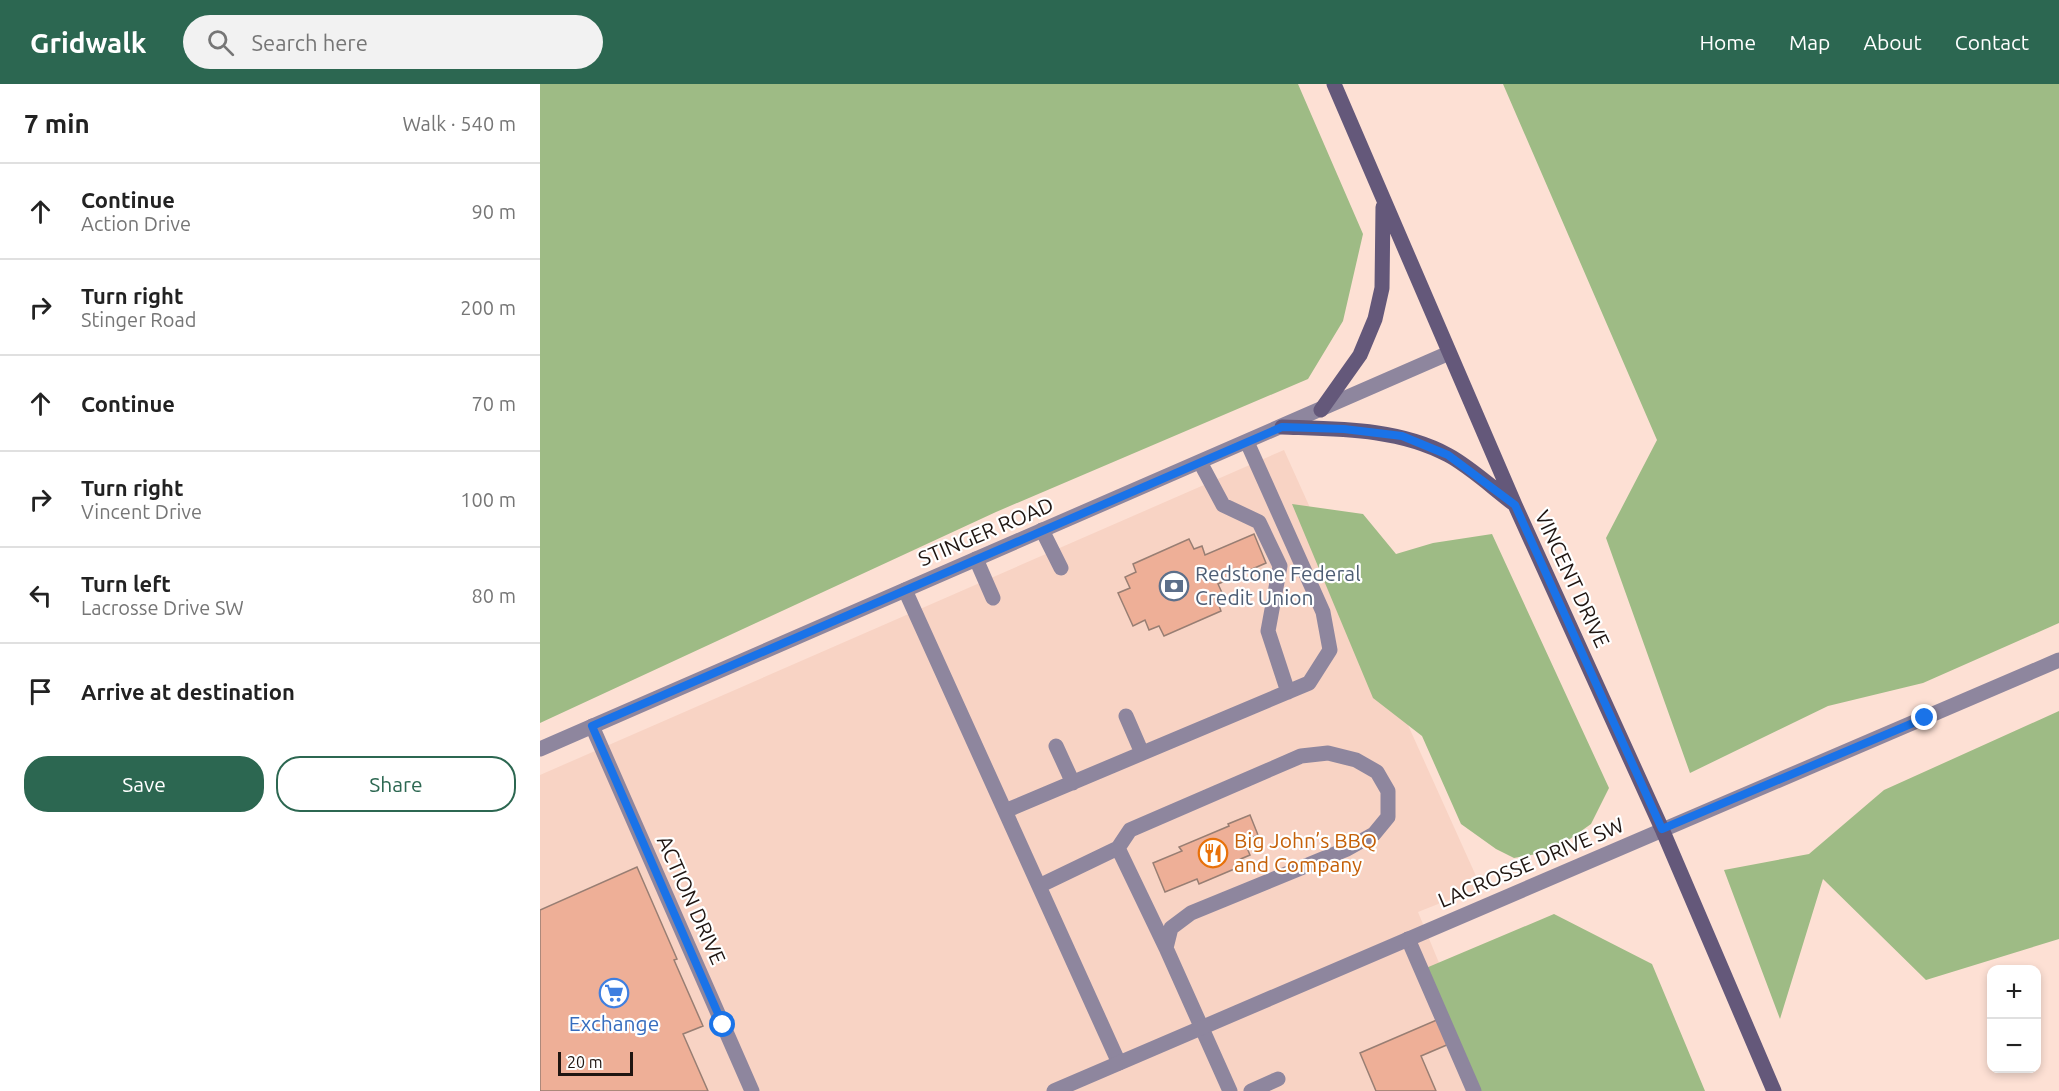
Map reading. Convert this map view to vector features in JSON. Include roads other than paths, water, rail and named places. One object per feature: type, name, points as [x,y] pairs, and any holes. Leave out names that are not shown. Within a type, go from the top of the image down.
[{"type":"street","name":"VINCENT DRIVE","points":[[1334,84],[1515,505],[1662,829],[1774,1091]]},
{"type":"street","points":[[1321,410],[1360,355],[1375,319],[1382,288],[1383,201]]},
{"type":"street","name":"STINGER ROAD","points":[[540,749],[1449,353]]},
{"type":"street","points":[[1282,427],[1344,429],[1402,436],[1448,455],[1515,505]]},
{"type":"street","points":[[1005,811],[1309,683],[1330,650],[1323,612],[1247,442]]},
{"type":"street","points":[[1200,462],[1223,505],[1259,522],[1280,566],[1268,631],[1288,692]]},
{"type":"street","points":[[1042,530],[1061,568]]},
{"type":"street","points":[[976,559],[993,598]]},
{"type":"street","points":[[905,590],[1119,1063]]},
{"type":"street","name":"LACROSSE DRIVE SW","points":[[1054,1091],[2059,660]]},
{"type":"street","points":[[1126,716],[1142,753]]},
{"type":"street","name":"ACTION DRIVE","points":[[592,726],[752,1091]]},
{"type":"street","points":[[1056,746],[1072,783]]},
{"type":"street","points":[[1039,886],[1118,848],[1130,830],[1301,756],[1328,753],[1356,760],[1377,772],[1388,790],[1388,817],[1374,834],[1347,849],[1191,913],[1171,928],[1166,948]]},
{"type":"street","points":[[1118,848],[1230,1091]]},
{"type":"street","points":[[1408,939],[1474,1091]]},
{"type":"street","points":[[1251,1091],[1278,1080]]},
{"type":"place","name":"Redstone Federal Credit Union","points":[[1174,586]]},
{"type":"place","name":"Big John’s BBQ and Company","points":[[1213,853]]},
{"type":"place","name":"Exchange","points":[[614,993]]}]
